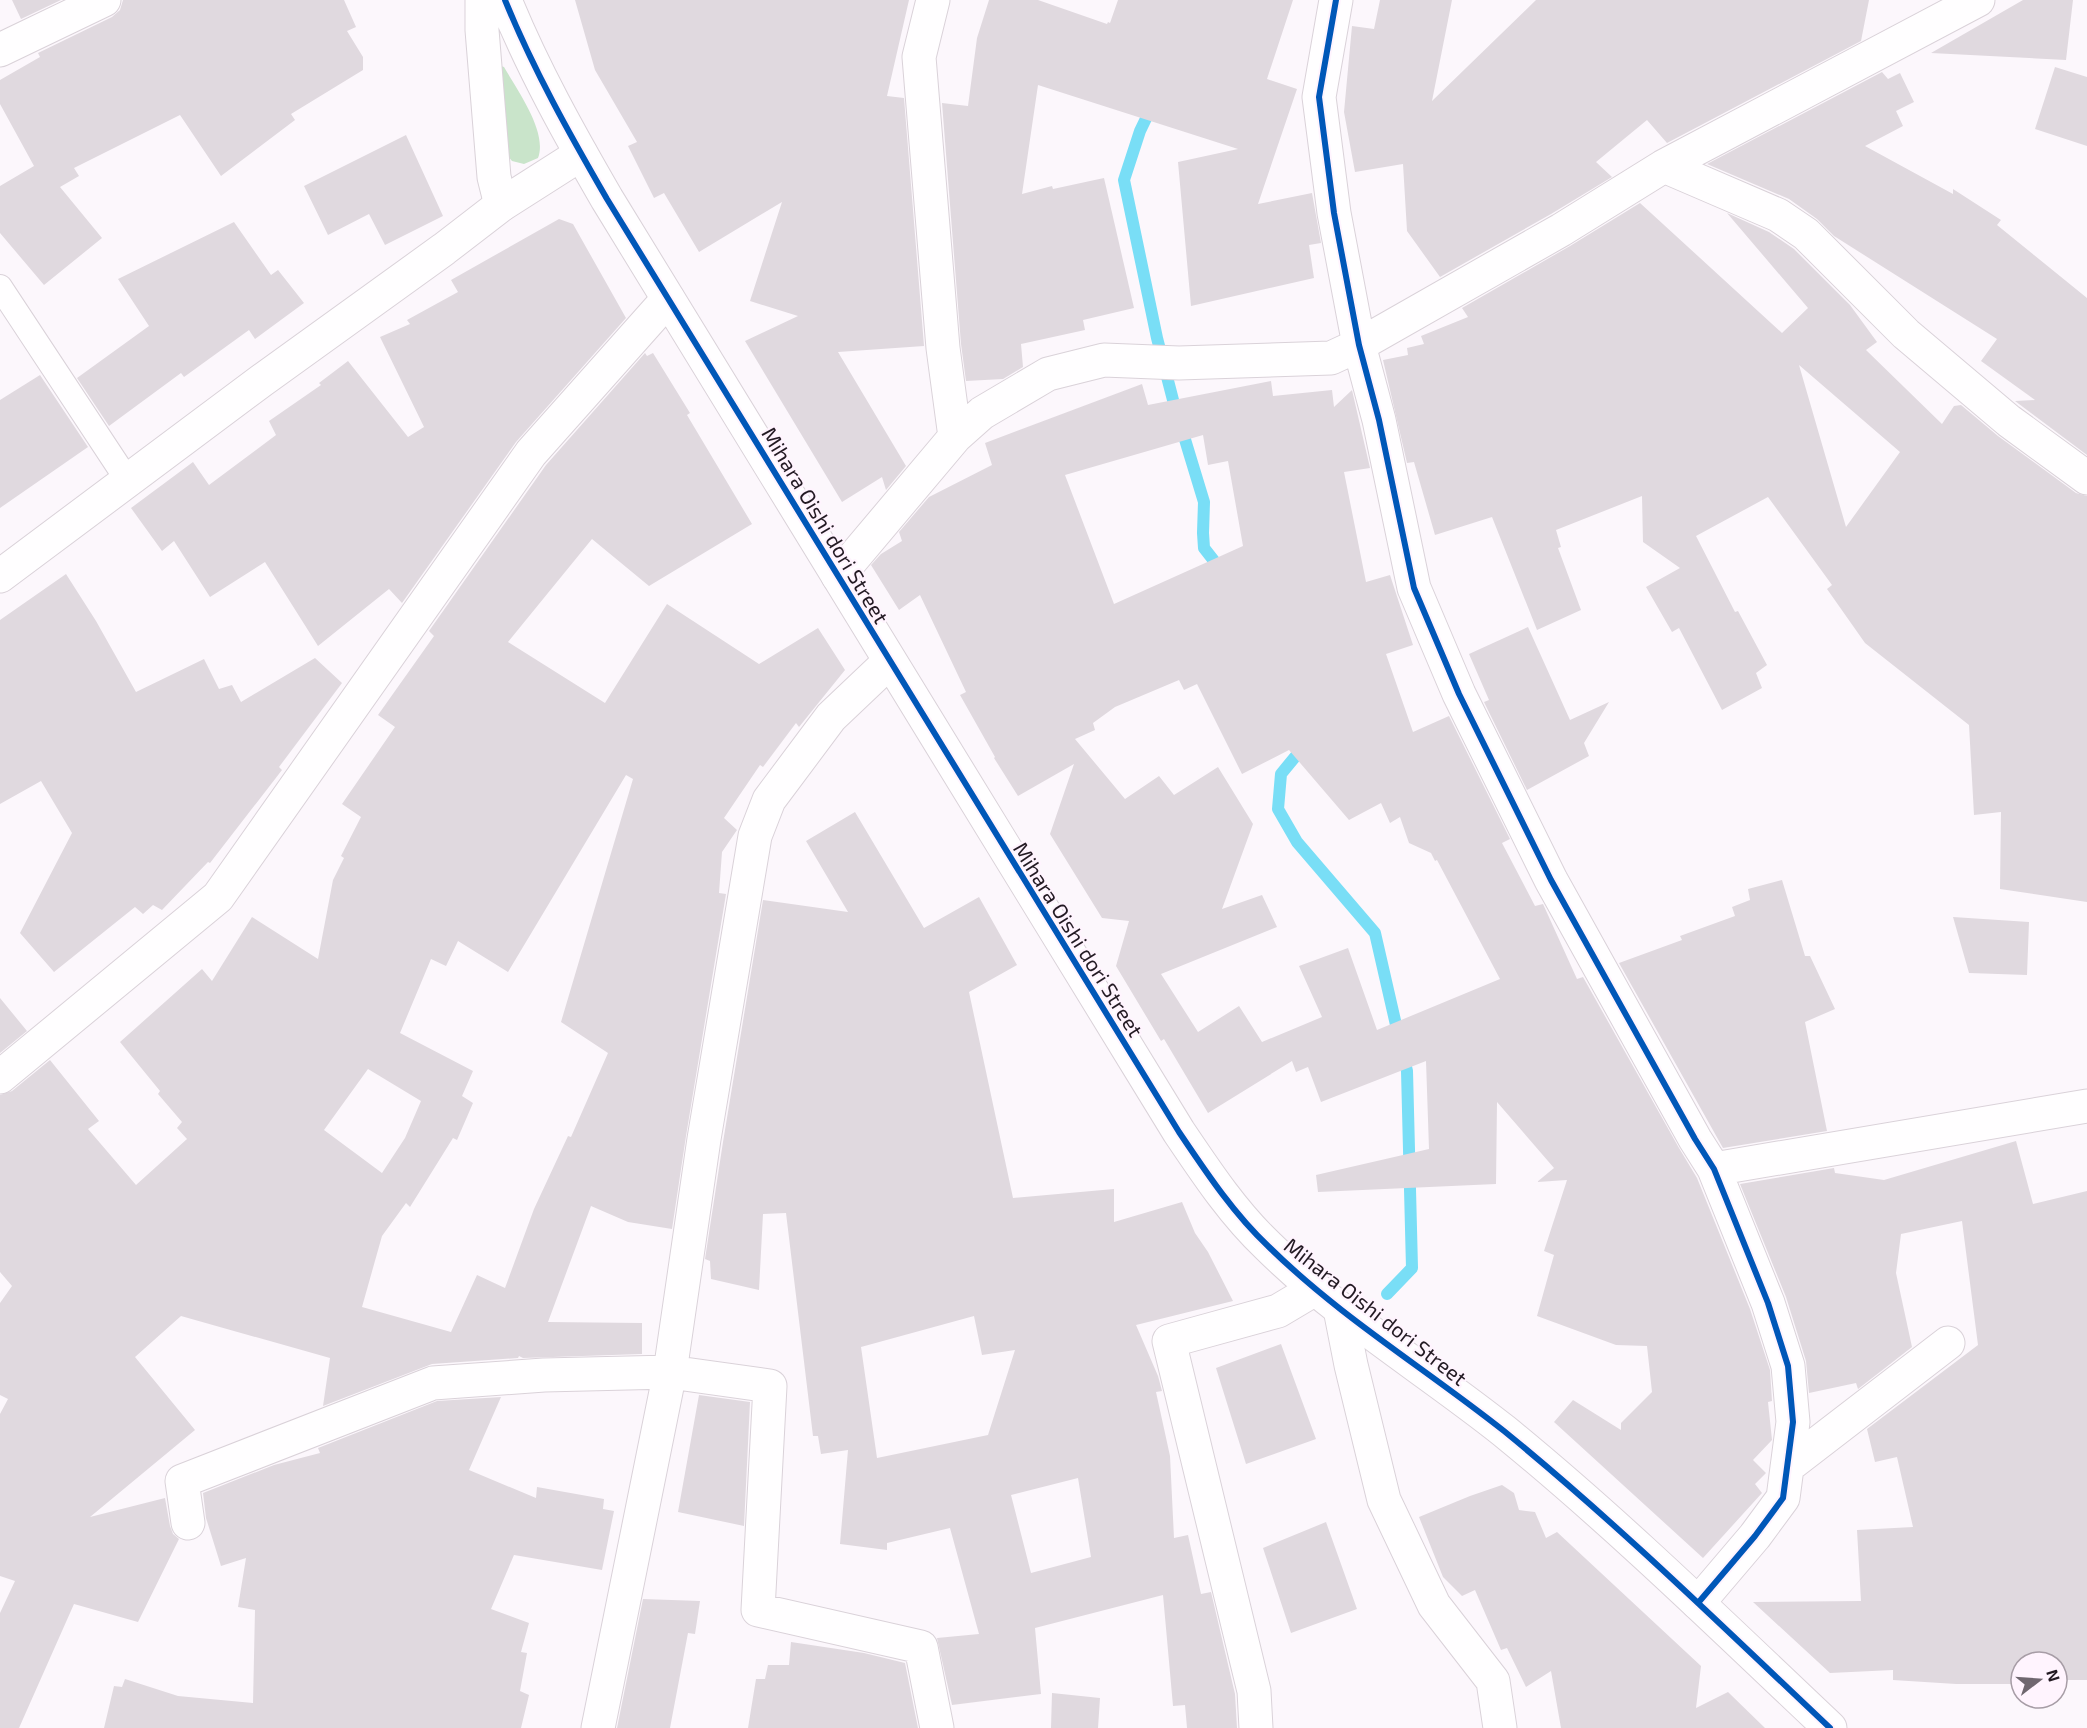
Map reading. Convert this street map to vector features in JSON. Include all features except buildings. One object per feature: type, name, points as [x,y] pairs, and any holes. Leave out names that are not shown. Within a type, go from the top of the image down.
[{"type":"street","points":[[0,50],[104,0]]},
{"type":"street","points":[[482,0],[482,30],[494,177],[501,205]]},
{"type":"street","name":"Mihara Oishi dori Street","points":[[505,0],[518,33],[581,154],[668,299],[1172,1122],[1233,1208],[1266,1245],[1315,1289],[1503,1431],[1574,1491],[1698,1603],[1830,1728]]},
{"type":"street","points":[[933,0],[919,57],[943,348],[956,437]]},
{"type":"street","points":[[1336,0],[1319,97],[1334,213],[1359,345],[1379,420],[1414,588],[1459,694],[1551,880],[1695,1139],[1714,1169],[1767,1303],[1788,1366],[1793,1422],[1783,1498],[1755,1536],[1698,1603]]},
{"type":"street","points":[[838,576],[956,437],[982,413],[1048,374],[1104,360],[1165,362],[1331,358],[1359,345],[1560,230],[1664,166],[1978,0]]},
{"type":"street","points":[[0,576],[501,205],[581,154]]},
{"type":"street","points":[[1664,166],[1778,215],[1806,234],[1906,334],[2009,421],[2087,478]]},
{"type":"street","points":[[0,1077],[218,897],[531,453],[668,299]]},
{"type":"street","points":[[598,1728],[670,1372],[706,1128],[754,836],[769,800],[831,717],[889,662]]},
{"type":"street","points":[[1714,1169],[2087,1106]]},
{"type":"street","points":[[1256,1728],[1254,1691],[1168,1341],[1278,1311],[1315,1289]]},
{"type":"street","points":[[1340,1309],[1351,1365],[1384,1500],[1434,1605],[1493,1681],[1500,1728]]},
{"type":"street","points":[[1787,1467],[1948,1343]]},
{"type":"street","points":[[188,1523],[182,1481],[433,1383],[544,1375],[670,1372],[770,1386],[758,1610],[921,1647],[937,1728]]},
{"type":"lane","points":[[0,286],[128,481]]},
{"type":"green space","points":[[501,66],[504,67],[530,111],[539,136],[538,158],[524,164],[512,161],[507,155]]},
{"type":"waterway","points":[[1152,106],[1140,131],[1124,180],[1157,338],[1204,502],[1204,548],[1222,571]]},
{"type":"waterway","points":[[1304,746],[1281,774],[1278,809],[1297,842],[1375,933],[1399,1038]]},
{"type":"waterway","points":[[1387,1294],[1412,1268],[1407,1071],[1403,1055]]},
{"type":"cycle path","points":[[505,0],[540,76],[607,199],[1179,1132],[1220,1192],[1255,1233],[1324,1296],[1504,1431],[1588,1502],[1670,1576],[1830,1728]]},
{"type":"cycle path","points":[[1336,0],[1319,97],[1334,213],[1359,345],[1379,420],[1414,588],[1459,694],[1551,880],[1695,1139],[1714,1169],[1768,1303],[1788,1366],[1793,1422],[1783,1498],[1755,1536],[1698,1603]]}]
